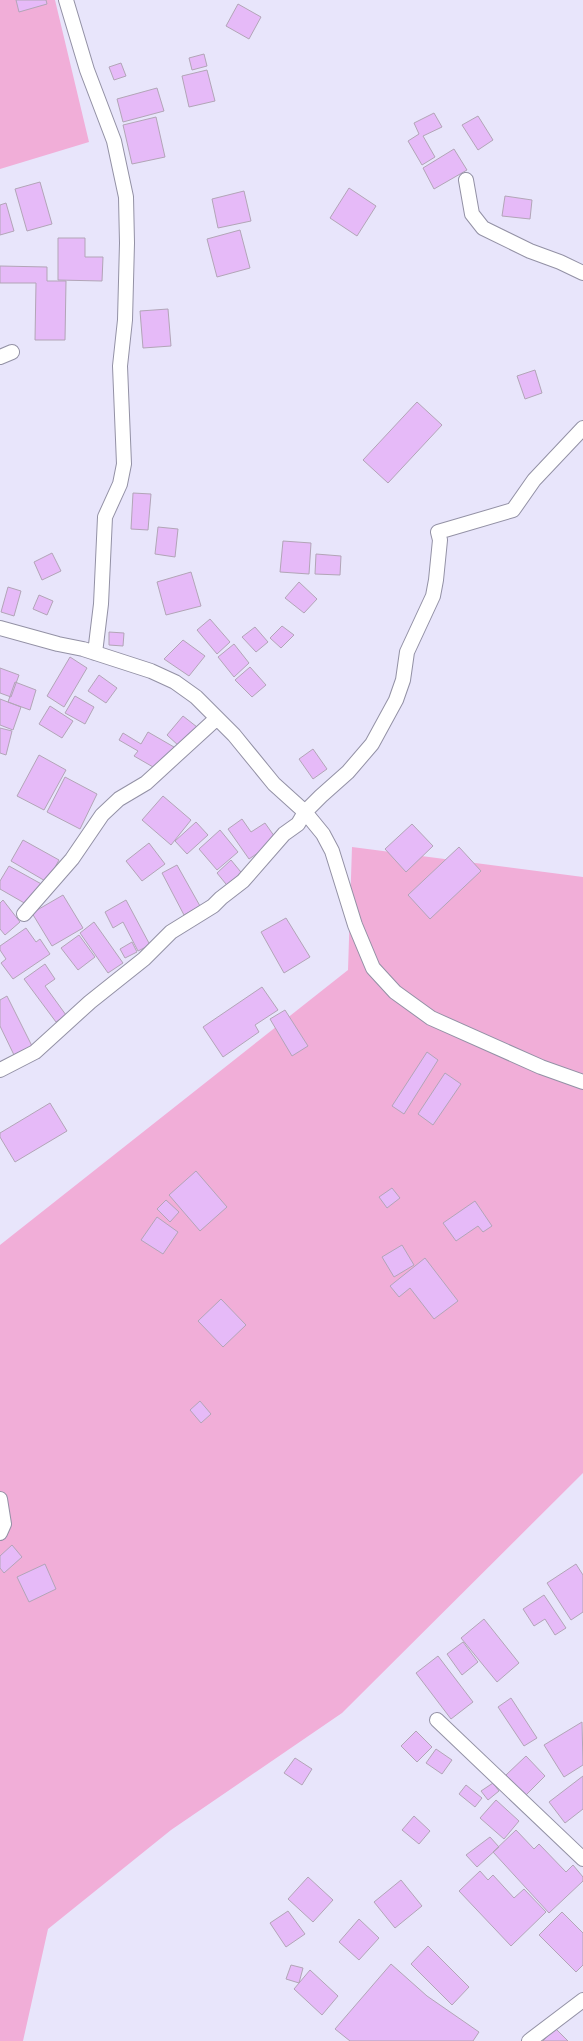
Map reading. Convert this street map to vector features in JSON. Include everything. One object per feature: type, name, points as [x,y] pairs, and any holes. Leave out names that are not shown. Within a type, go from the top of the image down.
[{"type":"street","points":[[66,0],[87,70],[114,141],[126,197],[128,243],[125,320],[120,366],[124,464],[120,484],[105,517],[101,604],[95,653]]},
{"type":"street","points":[[466,180],[472,214],[483,228],[530,251],[560,262],[583,273]]},
{"type":"street","points":[[0,1070],[36,1052],[90,1002],[144,959],[171,932],[213,906],[221,898],[244,881],[284,834],[298,824],[305,812],[348,772],[372,744],[396,700],[403,680],[407,652],[433,596],[440,540],[438,532],[513,510],[534,480],[583,428]]},
{"type":"street","points":[[0,628],[95,653],[151,671],[175,682],[196,697],[234,735],[274,784],[305,812],[323,834],[332,851],[355,925],[373,968],[394,992],[430,1018],[541,1067],[583,1082]]},
{"type":"street","points":[[24,914],[72,859],[102,815],[119,799],[146,783],[217,718]]},
{"type":"street","points":[[0,1499],[4,1524],[0,1533]]},
{"type":"street","points":[[437,1720],[583,1859]]},
{"type":"street","points":[[530,2041],[583,2000]]},
{"type":"shaded area","points":[[0,0],[55,0],[89,142],[0,169]]},
{"type":"shaded area","points":[[352,847],[583,877],[583,1473],[342,1713],[171,1830],[48,1929],[23,2041],[0,2041],[0,1245],[348,970]]},
{"type":"building","points":[[16,0],[46,0],[47,4],[19,12]]},
{"type":"building","points":[[238,4],[261,17],[249,39],[226,26]]},
{"type":"building","points":[[204,54],[207,66],[192,70],[189,58]]},
{"type":"building","points":[[121,63],[126,76],[114,80],[109,67]]},
{"type":"building","points":[[207,70],[215,101],[189,107],[182,76]]},
{"type":"building","points":[[157,88],[164,111],[123,122],[117,99]]},
{"type":"building","points":[[434,113],[442,127],[423,136],[435,157],[422,165],[408,141],[419,134],[414,123]]},
{"type":"building","points":[[478,116],[493,140],[478,150],[462,125]]},
{"type":"building","points":[[156,117],[165,157],[132,164],[123,125]]},
{"type":"building","points":[[454,149],[467,170],[434,189],[423,168]]},
{"type":"building","points":[[40,182],[52,224],[27,231],[15,189]]},
{"type":"building","points":[[349,188],[376,206],[357,236],[330,218]]},
{"type":"building","points":[[244,191],[251,221],[218,228],[212,199]]},
{"type":"building","points":[[505,196],[532,200],[530,219],[502,216]]},
{"type":"building","points":[[6,203],[14,231],[0,235],[0,205]]},
{"type":"building","points":[[240,230],[250,268],[217,277],[207,239]]},
{"type":"building","points":[[58,238],[85,238],[85,257],[103,257],[102,281],[58,280]]},
{"type":"building","points":[[0,266],[47,267],[47,281],[66,281],[65,340],[35,340],[36,283],[0,283]]},
{"type":"building","points":[[168,309],[171,346],[143,348],[140,311]]},
{"type":"building","points":[[535,370],[542,393],[525,399],[517,376]]},
{"type":"building","points":[[417,402],[442,425],[388,483],[363,460]]},
{"type":"building","points":[[133,493],[151,494],[148,530],[131,529]]},
{"type":"building","points":[[158,527],[178,529],[175,557],[155,554]]},
{"type":"building","points":[[283,541],[311,543],[309,574],[280,572]]},
{"type":"building","points":[[52,553],[61,571],[42,580],[34,562]]},
{"type":"building","points":[[316,554],[341,556],[340,575],[315,574]]},
{"type":"building","points":[[191,572],[201,606],[166,615],[157,582]]},
{"type":"building","points":[[299,582],[317,599],[304,613],[285,598]]},
{"type":"building","points":[[8,587],[21,591],[14,616],[1,612]]},
{"type":"building","points":[[39,595],[53,601],[47,615],[33,609]]},
{"type":"building","points":[[210,619],[230,642],[217,654],[197,630]]},
{"type":"building","points":[[282,626],[294,635],[281,648],[270,638]]},
{"type":"building","points":[[255,627],[268,642],[256,652],[242,637]]},
{"type":"building","points":[[109,632],[124,633],[123,646],[109,645]]},
{"type":"building","points":[[183,640],[205,656],[189,676],[164,659]]},
{"type":"building","points":[[234,644],[249,663],[234,677],[218,657]]},
{"type":"building","points":[[70,657],[87,668],[64,707],[47,696]]},
{"type":"building","points":[[250,667],[266,685],[252,697],[235,680]]},
{"type":"building","points":[[0,668],[19,675],[11,697],[0,693]]},
{"type":"building","points":[[99,675],[117,688],[106,703],[88,691]]},
{"type":"building","points":[[15,682],[36,690],[30,710],[8,702]]},
{"type":"building","points":[[75,696],[94,707],[85,724],[65,713]]},
{"type":"building","points":[[0,699],[21,707],[13,730],[0,725]]},
{"type":"building","points":[[50,706],[73,721],[62,738],[39,724]]},
{"type":"building","points":[[183,716],[197,727],[180,747],[167,735]]},
{"type":"building","points":[[0,728],[12,731],[6,755],[0,753]]},
{"type":"building","points":[[148,732],[174,747],[160,771],[134,756],[138,751],[119,740],[123,733],[141,744]]},
{"type":"building","points":[[313,749],[327,769],[313,779],[299,759]]},
{"type":"building","points":[[39,755],[66,770],[44,810],[17,796]]},
{"type":"building","points":[[65,777],[97,794],[80,829],[47,812]]},
{"type":"building","points":[[163,796],[191,820],[171,845],[142,820]]},
{"type":"building","points":[[242,819],[251,832],[265,823],[277,840],[249,859],[228,829]]},
{"type":"building","points":[[196,822],[208,835],[187,854],[175,841]]},
{"type":"building","points":[[412,824],[433,846],[406,872],[385,849]]},
{"type":"building","points":[[220,830],[238,852],[217,870],[199,849]]},
{"type":"building","points":[[23,840],[59,860],[47,882],[11,861]]},
{"type":"building","points":[[149,843],[165,864],[142,881],[126,861]]},
{"type":"building","points":[[459,847],[481,871],[430,919],[408,895]]},
{"type":"building","points":[[231,860],[245,877],[230,889],[217,873]]},
{"type":"building","points":[[177,865],[200,906],[184,915],[162,873]]},
{"type":"building","points":[[9,866],[45,886],[33,908],[0,889],[0,881]]},
{"type":"building","points":[[63,895],[83,928],[52,946],[32,913]]},
{"type":"building","points":[[3,900],[20,922],[5,935],[0,929],[0,903]]},
{"type":"building","points":[[126,900],[150,945],[138,951],[123,922],[113,928],[105,912]]},
{"type":"building","points":[[286,918],[310,957],[284,973],[261,932]]},
{"type":"building","points":[[94,922],[123,963],[108,973],[80,933]]},
{"type":"building","points":[[26,928],[36,942],[40,939],[50,954],[13,979],[1,963],[6,959],[0,950],[0,946]]},
{"type":"building","points":[[79,935],[95,957],[78,970],[61,948]]},
{"type":"building","points":[[132,942],[137,952],[125,958],[120,949]]},
{"type":"building","points":[[45,964],[55,979],[45,986],[66,1015],[56,1022],[24,979]]},
{"type":"building","points":[[262,987],[278,1010],[255,1025],[259,1032],[223,1057],[203,1027]]},
{"type":"building","points":[[7,996],[32,1046],[14,1055],[0,1026],[0,1000]]},
{"type":"building","points":[[285,1010],[308,1046],[292,1056],[270,1019]]},
{"type":"building","points":[[427,1052],[438,1060],[404,1114],[392,1106]]},
{"type":"building","points":[[445,1073],[461,1084],[433,1125],[418,1114]]},
{"type":"building","points":[[50,1103],[67,1131],[15,1162],[0,1137],[0,1133]]},
{"type":"building","points":[[196,1171],[227,1207],[200,1231],[169,1195]]},
{"type":"building","points":[[392,1188],[400,1198],[387,1208],[379,1197]]},
{"type":"building","points":[[166,1200],[179,1212],[170,1222],[157,1209]]},
{"type":"building","points":[[475,1201],[492,1226],[483,1232],[478,1226],[456,1241],[443,1223]]},
{"type":"building","points":[[157,1217],[178,1232],[163,1254],[141,1240]]},
{"type":"building","points":[[402,1245],[414,1265],[394,1277],[382,1257]]},
{"type":"building","points":[[425,1258],[458,1301],[434,1319],[410,1288],[399,1297],[390,1286]]},
{"type":"building","points":[[221,1299],[246,1325],[223,1347],[198,1321]]},
{"type":"building","points":[[200,1401],[211,1414],[201,1423],[190,1410]]},
{"type":"building","points":[[12,1545],[22,1557],[4,1573],[0,1568],[0,1556]]},
{"type":"building","points":[[45,1564],[56,1589],[29,1602],[17,1577]]},
{"type":"building","points":[[576,1564],[583,1575],[583,1612],[571,1620],[547,1583]]},
{"type":"building","points":[[544,1595],[566,1628],[555,1635],[545,1619],[534,1626],[523,1609]]},
{"type":"building","points":[[484,1619],[519,1663],[497,1682],[461,1638]]},
{"type":"building","points":[[463,1642],[478,1662],[462,1675],[447,1654]]},
{"type":"building","points":[[438,1656],[473,1702],[451,1719],[416,1673]]},
{"type":"building","points":[[511,1698],[537,1738],[524,1746],[498,1707]]},
{"type":"building","points":[[582,1722],[583,1765],[564,1777],[544,1745]]},
{"type":"building","points":[[416,1731],[432,1747],[417,1762],[401,1746]]},
{"type":"building","points":[[436,1749],[452,1760],[442,1774],[426,1763]]},
{"type":"building","points":[[526,1756],[545,1776],[525,1796],[506,1775]]},
{"type":"building","points":[[295,1758],[312,1769],[302,1785],[284,1773]]},
{"type":"building","points":[[583,1776],[583,1809],[565,1823],[549,1802]]},
{"type":"building","points":[[493,1783],[499,1791],[488,1800],[481,1791]]},
{"type":"building","points":[[466,1785],[482,1798],[475,1807],[459,1794]]},
{"type":"building","points":[[496,1800],[519,1821],[504,1839],[480,1818]]},
{"type":"building","points":[[414,1816],[430,1831],[419,1844],[402,1830]]},
{"type":"building","points":[[516,1830],[534,1849],[539,1844],[566,1872],[573,1865],[583,1877],[583,1881],[549,1913],[493,1852]]},
{"type":"building","points":[[490,1837],[499,1847],[477,1867],[466,1855]]},
{"type":"building","points":[[480,1871],[488,1880],[493,1875],[514,1898],[524,1889],[546,1912],[511,1946],[459,1891]]},
{"type":"building","points":[[308,1877],[333,1900],[313,1922],[288,1899]]},
{"type":"building","points":[[401,1880],[422,1906],[395,1928],[374,1902]]},
{"type":"building","points":[[288,1911],[305,1934],[286,1947],[270,1923]]},
{"type":"building","points":[[562,1912],[583,1933],[583,1965],[576,1972],[539,1935]]},
{"type":"building","points":[[359,1919],[379,1938],[359,1960],[339,1942]]},
{"type":"building","points":[[428,1946],[469,1987],[452,2005],[411,1964]]},
{"type":"building","points":[[391,1964],[427,1996],[479,2032],[473,2041],[350,2041],[335,2029]]},
{"type":"building","points":[[291,1965],[303,1968],[299,1983],[286,1979]]},
{"type":"building","points":[[310,1970],[338,1996],[322,2015],[294,1989]]},
{"type":"building","points":[[555,2028],[568,2041],[543,2041]]}]
